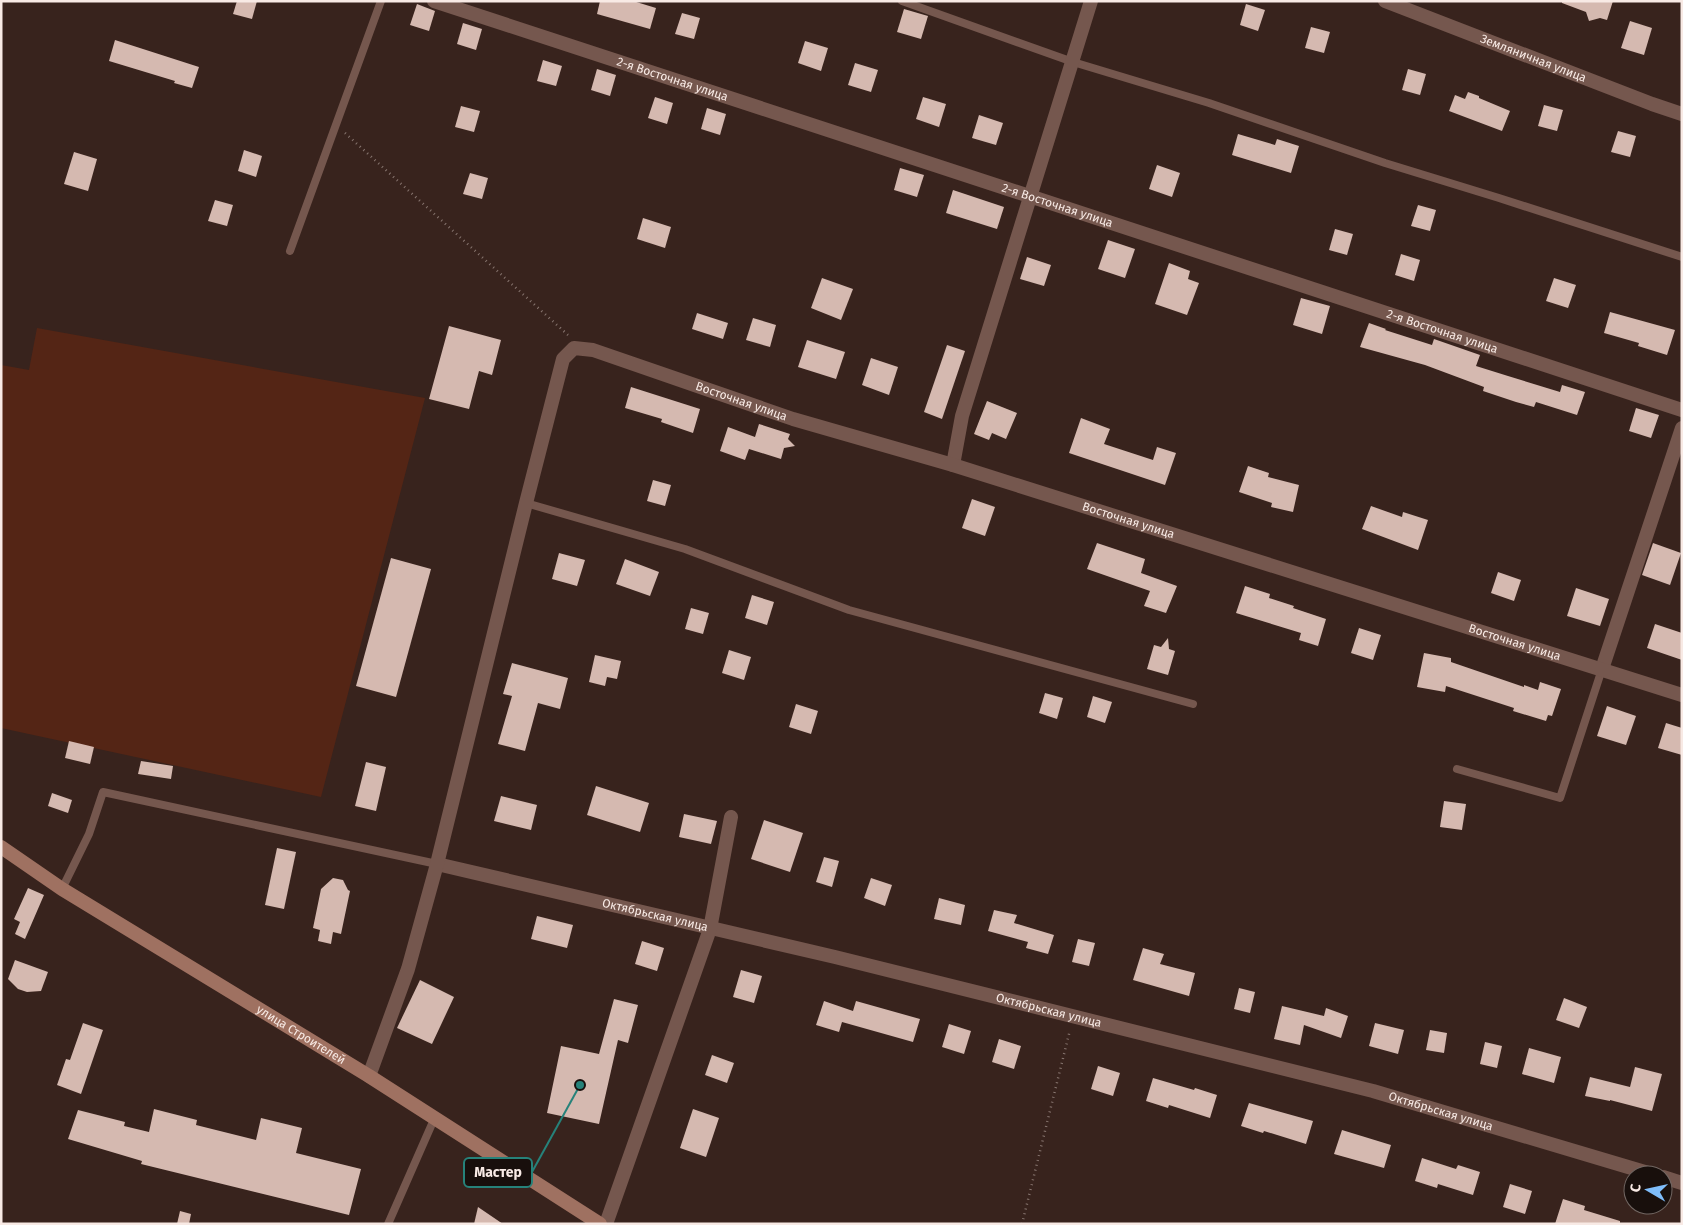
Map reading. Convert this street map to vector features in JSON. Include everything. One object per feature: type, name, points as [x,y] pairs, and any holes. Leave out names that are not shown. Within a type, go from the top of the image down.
[{"type":"main road","name":"улица Строителей","points":[[1,847],[62,889],[435,1117],[600,1224]]},
{"type":"street","name":"2-я Восточная улица","points":[[434,1],[1682,410]]},
{"type":"street","points":[[953,465],[962,416],[1091,1]]},
{"type":"street","name":"Земляничная улица","points":[[1386,1],[1643,101],[1682,114]]},
{"type":"street","points":[[369,1076],[408,970],[437,864],[563,359],[579,349]]},
{"type":"street","name":"Восточная улица","points":[[579,349],[592,350],[793,419],[953,465],[1682,695]]},
{"type":"street","points":[[1602,669],[1682,428]]},
{"type":"street","points":[[606,1224],[710,929],[731,817]]},
{"type":"street","name":"Октябрьская улица","points":[[437,864],[835,957],[1373,1091],[1623,1165]]},
{"type":"lane","points":[[290,251],[381,1]]},
{"type":"lane","points":[[902,1],[1072,62],[1209,104],[1385,163],[1682,258]]},
{"type":"lane","points":[[526,503],[685,549],[849,610],[1193,704]]},
{"type":"lane","points":[[1457,768],[1560,798],[1602,669]]},
{"type":"lane","points":[[62,889],[89,834],[103,792],[437,864]]},
{"type":"lane","points":[[388,1224],[435,1117]]},
{"type":"path","points":[[336,125],[579,349]]},
{"type":"path","points":[[1022,1224],[1073,1016]]},
{"type":"shaded area","points":[[37,328],[425,398],[321,797],[1,728],[1,365],[29,370]]},
{"type":"building","points":[[237,1],[257,1],[252,19],[233,14]]},
{"type":"building","points":[[600,1],[633,1],[656,8],[650,29],[597,14]]},
{"type":"building","points":[[1562,1],[1613,1],[1607,20],[1600,18],[1589,21],[1586,12],[1562,3]]},
{"type":"building","points":[[417,4],[435,11],[429,31],[410,25]]},
{"type":"building","points":[[1246,4],[1265,10],[1258,31],[1240,25]]},
{"type":"building","points":[[904,9],[928,16],[921,39],[897,32]]},
{"type":"building","points":[[682,13],[700,18],[694,39],[675,34]]},
{"type":"building","points":[[1630,21],[1652,28],[1644,55],[1621,48]]},
{"type":"building","points":[[463,23],[482,29],[476,50],[457,44]]},
{"type":"building","points":[[1311,27],[1330,32],[1324,53],[1305,48]]},
{"type":"building","points":[[115,40],[199,67],[192,88],[109,61]]},
{"type":"building","points":[[805,41],[828,48],[821,71],[798,63]]},
{"type":"building","points":[[543,60],[562,66],[556,86],[537,81]]},
{"type":"building","points":[[855,63],[878,70],[871,92],[848,85]]},
{"type":"building","points":[[597,69],[616,75],[610,96],[591,90]]},
{"type":"building","points":[[1408,69],[1426,74],[1420,95],[1402,90]]},
{"type":"building","points":[[1468,92],[1510,111],[1502,131],[1449,111],[1455,95],[1465,99]]},
{"type":"building","points":[[655,97],[673,103],[667,124],[648,118]]},
{"type":"building","points":[[923,97],[946,104],[939,127],[916,119]]},
{"type":"building","points":[[1544,105],[1563,110],[1557,131],[1538,126]]},
{"type":"building","points":[[461,106],[480,111],[474,132],[455,127]]},
{"type":"building","points":[[707,108],[726,114],[720,135],[701,129]]},
{"type":"building","points":[[979,115],[1003,123],[996,145],[972,138]]},
{"type":"building","points":[[1618,131],[1636,136],[1630,157],[1611,152]]},
{"type":"building","points":[[1238,134],[1275,145],[1277,139],[1299,146],[1291,173],[1232,155]]},
{"type":"building","points":[[244,150],[262,156],[256,177],[238,171]]},
{"type":"building","points":[[74,152],[97,159],[88,191],[64,184]]},
{"type":"building","points":[[1157,165],[1180,173],[1172,197],[1149,189]]},
{"type":"building","points":[[900,168],[924,175],[917,197],[894,190]]},
{"type":"building","points":[[470,173],[488,178],[482,199],[463,194]]},
{"type":"building","points":[[953,190],[1004,207],[997,229],[946,213]]},
{"type":"building","points":[[215,200],[233,205],[227,226],[208,221]]},
{"type":"building","points":[[1418,205],[1436,210],[1430,231],[1411,226]]},
{"type":"building","points":[[643,218],[671,227],[665,248],[637,239]]},
{"type":"building","points":[[1335,229],[1353,234],[1347,255],[1329,250]]},
{"type":"building","points":[[1108,240],[1135,249],[1125,278],[1098,269]]},
{"type":"building","points":[[1401,254],[1420,260],[1414,281],[1395,275]]},
{"type":"building","points":[[1027,257],[1051,265],[1044,286],[1020,279]]},
{"type":"building","points":[[1169,263],[1190,271],[1188,279],[1199,283],[1187,315],[1155,304]]},
{"type":"building","points":[[822,278],[853,289],[841,320],[811,308]]},
{"type":"building","points":[[1554,278],[1576,285],[1568,308],[1546,301]]},
{"type":"building","points":[[1301,298],[1330,306],[1322,334],[1293,325]]},
{"type":"building","points":[[1610,312],[1675,330],[1667,355],[1638,346],[1639,343],[1604,333]]},
{"type":"building","points":[[697,313],[728,323],[723,339],[692,329]]},
{"type":"building","points":[[753,318],[776,325],[770,347],[746,340]]},
{"type":"building","points":[[1369,323],[1432,345],[1434,339],[1480,355],[1476,366],[1560,392],[1562,385],[1585,392],[1577,415],[1536,402],[1534,407],[1516,402],[1483,391],[1484,387],[1425,365],[1360,347]]},
{"type":"building","points":[[449,326],[501,340],[492,375],[479,371],[469,409],[429,399]]},
{"type":"building","points":[[807,340],[845,352],[836,379],[798,367]]},
{"type":"building","points":[[947,345],[965,351],[942,419],[924,412]]},
{"type":"building","points":[[871,358],[898,367],[889,395],[862,385]]},
{"type":"building","points":[[631,387],[700,409],[693,433],[661,422],[662,419],[625,408]]},
{"type":"building","points":[[987,401],[1017,413],[1006,439],[992,433],[989,440],[974,434]]},
{"type":"building","points":[[1636,408],[1659,415],[1651,438],[1629,431]]},
{"type":"building","points":[[1081,418],[1110,429],[1104,444],[1153,460],[1157,447],[1176,453],[1165,485],[1069,453]]},
{"type":"building","points":[[759,424],[790,434],[788,439],[795,446],[784,448],[781,459],[749,449],[745,460],[720,451],[728,427],[755,437]]},
{"type":"building","points":[[1248,466],[1269,473],[1268,477],[1299,485],[1293,512],[1271,507],[1272,503],[1239,492]]},
{"type":"building","points":[[653,480],[671,485],[665,506],[647,501]]},
{"type":"building","points":[[972,499],[995,507],[985,536],[962,528]]},
{"type":"building","points":[[1371,506],[1402,517],[1403,512],[1428,520],[1418,550],[1362,529]]},
{"type":"building","points":[[1097,543],[1145,559],[1141,573],[1177,586],[1166,613],[1144,606],[1150,591],[1087,569]]},
{"type":"building","points":[[1653,543],[1681,553],[1670,585],[1642,575]]},
{"type":"building","points":[[559,553],[585,560],[577,586],[552,579]]},
{"type":"building","points":[[391,558],[431,569],[396,697],[356,686]]},
{"type":"building","points":[[625,559],[659,572],[650,596],[616,584]]},
{"type":"building","points":[[1498,572],[1521,580],[1514,601],[1491,593]]},
{"type":"building","points":[[1245,586],[1270,594],[1269,598],[1294,606],[1293,608],[1326,619],[1318,646],[1299,640],[1301,633],[1236,613]]},
{"type":"building","points":[[1576,588],[1609,599],[1600,626],[1567,616]]},
{"type":"building","points":[[752,595],[774,602],[767,625],[745,618]]},
{"type":"building","points":[[691,608],[709,613],[703,634],[685,629]]},
{"type":"building","points":[[1655,624],[1682,633],[1682,660],[1647,648]]},
{"type":"building","points":[[1359,628],[1381,635],[1373,660],[1351,653]]},
{"type":"building","points":[[1168,638],[1169,649],[1175,651],[1168,675],[1147,669],[1154,645],[1161,647]]},
{"type":"building","points":[[729,650],[751,657],[744,680],[722,673]]},
{"type":"building","points":[[1424,653],[1451,658],[1451,662],[1524,687],[1524,685],[1538,690],[1540,682],[1561,689],[1552,716],[1548,715],[1546,721],[1513,711],[1514,708],[1446,686],[1445,692],[1417,687]]},
{"type":"building","points":[[595,655],[621,661],[617,679],[607,677],[605,686],[589,682]]},
{"type":"building","points":[[512,663],[568,678],[560,709],[538,703],[525,751],[498,744],[512,696],[503,694]]},
{"type":"building","points":[[1045,693],[1063,698],[1057,719],[1039,713]]},
{"type":"building","points":[[1093,696],[1112,702],[1105,723],[1087,717]]},
{"type":"building","points":[[796,704],[818,711],[811,734],[789,727]]},
{"type":"building","points":[[1607,706],[1636,716],[1626,745],[1597,736]]},
{"type":"building","points":[[1666,723],[1682,728],[1682,755],[1658,748]]},
{"type":"building","points":[[69,741],[94,747],[90,764],[65,758]]},
{"type":"building","points":[[141,761],[173,766],[171,779],[138,774]]},
{"type":"building","points":[[366,762],[386,767],[376,811],[355,806]]},
{"type":"building","points":[[596,786],[649,803],[640,832],[587,815]]},
{"type":"building","points":[[52,793],[72,800],[68,813],[48,806]]},
{"type":"building","points":[[501,796],[537,805],[531,830],[494,821]]},
{"type":"building","points":[[1444,801],[1466,804],[1462,830],[1440,827]]},
{"type":"building","points":[[684,814],[717,821],[711,844],[679,837]]},
{"type":"building","points":[[764,820],[803,833],[790,872],[751,859]]},
{"type":"building","points":[[277,848],[296,852],[284,909],[265,905]]},
{"type":"building","points":[[824,857],[839,861],[832,887],[816,882]]},
{"type":"building","points":[[333,878],[343,880],[350,891],[341,934],[333,932],[331,944],[318,941],[320,930],[313,928],[321,889]]},
{"type":"building","points":[[871,878],[892,885],[885,906],[864,898]]},
{"type":"building","points":[[28,888],[44,895],[25,939],[15,934],[20,922],[14,919]]},
{"type":"building","points":[[939,898],[965,905],[961,925],[934,919]]},
{"type":"building","points":[[994,910],[1017,915],[1014,923],[1054,935],[1048,954],[1026,948],[1028,942],[988,931]]},
{"type":"building","points":[[537,916],[573,925],[567,948],[531,939]]},
{"type":"building","points":[[1078,939],[1095,943],[1089,966],[1072,962]]},
{"type":"building","points":[[642,941],[664,948],[657,971],[635,964]]},
{"type":"building","points":[[1143,948],[1164,954],[1160,964],[1195,973],[1189,996],[1133,980]]},
{"type":"building","points":[[15,960],[48,972],[41,991],[27,992],[18,989],[8,979]]},
{"type":"building","points":[[741,970],[762,976],[754,1003],[733,997]]},
{"type":"building","points":[[420,980],[454,997],[432,1044],[397,1028]]},
{"type":"building","points":[[1239,988],[1255,992],[1250,1013],[1234,1009]]},
{"type":"building","points":[[1564,998],[1587,1007],[1579,1028],[1556,1020]]},
{"type":"building","points":[[614,999],[638,1005],[628,1043],[618,1040],[599,1124],[547,1113],[561,1046],[599,1054]]},
{"type":"building","points":[[824,1001],[853,1011],[856,1001],[920,1019],[913,1042],[842,1022],[839,1032],[816,1025]]},
{"type":"building","points":[[1282,1006],[1324,1016],[1326,1008],[1348,1016],[1341,1038],[1304,1025],[1300,1045],[1274,1039]]},
{"type":"building","points":[[83,1023],[103,1030],[81,1094],[57,1085],[66,1059],[70,1060]]},
{"type":"building","points":[[1375,1023],[1404,1030],[1398,1054],[1369,1046]]},
{"type":"building","points":[[949,1024],[971,1031],[964,1054],[942,1047]]},
{"type":"building","points":[[1430,1030],[1447,1033],[1444,1053],[1426,1050]]},
{"type":"building","points":[[999,1039],[1021,1046],[1014,1069],[992,1062]]},
{"type":"building","points":[[1485,1042],[1502,1046],[1497,1068],[1480,1064]]},
{"type":"building","points":[[1529,1048],[1561,1057],[1554,1083],[1522,1074]]},
{"type":"building","points":[[712,1055],[734,1063],[727,1083],[705,1075]]},
{"type":"building","points":[[1098,1066],[1120,1073],[1113,1096],[1091,1089]]},
{"type":"building","points":[[1635,1067],[1662,1074],[1652,1111],[1610,1100],[1585,1096],[1590,1077],[1630,1087]]},
{"type":"building","points":[[1153,1078],[1217,1095],[1210,1118],[1169,1105],[1168,1108],[1146,1101]]},
{"type":"building","points":[[1249,1103],[1313,1121],[1306,1144],[1241,1126]]},
{"type":"building","points":[[154,1109],[197,1120],[196,1125],[256,1140],[261,1118],[302,1128],[296,1153],[361,1169],[349,1215],[141,1164],[142,1161],[68,1139],[78,1110],[125,1122],[124,1126],[149,1132]]},
{"type":"building","points":[[693,1109],[719,1118],[706,1157],[680,1148]]},
{"type":"building","points":[[1342,1130],[1391,1145],[1384,1168],[1334,1154]]},
{"type":"building","points":[[1422,1158],[1456,1169],[1458,1165],[1480,1172],[1473,1195],[1438,1184],[1437,1188],[1415,1181]]},
{"type":"building","points":[[1510,1184],[1532,1191],[1525,1214],[1503,1207]]},
{"type":"building","points":[[1563,1199],[1585,1206],[1584,1210],[1620,1221],[1620,1224],[1555,1224]]},
{"type":"building","points":[[478,1207],[503,1224],[474,1224]]},
{"type":"building","points":[[180,1211],[191,1214],[189,1224],[177,1224]]},
{"type":"place","name":"Мастер","points":[[580,1085]]}]
